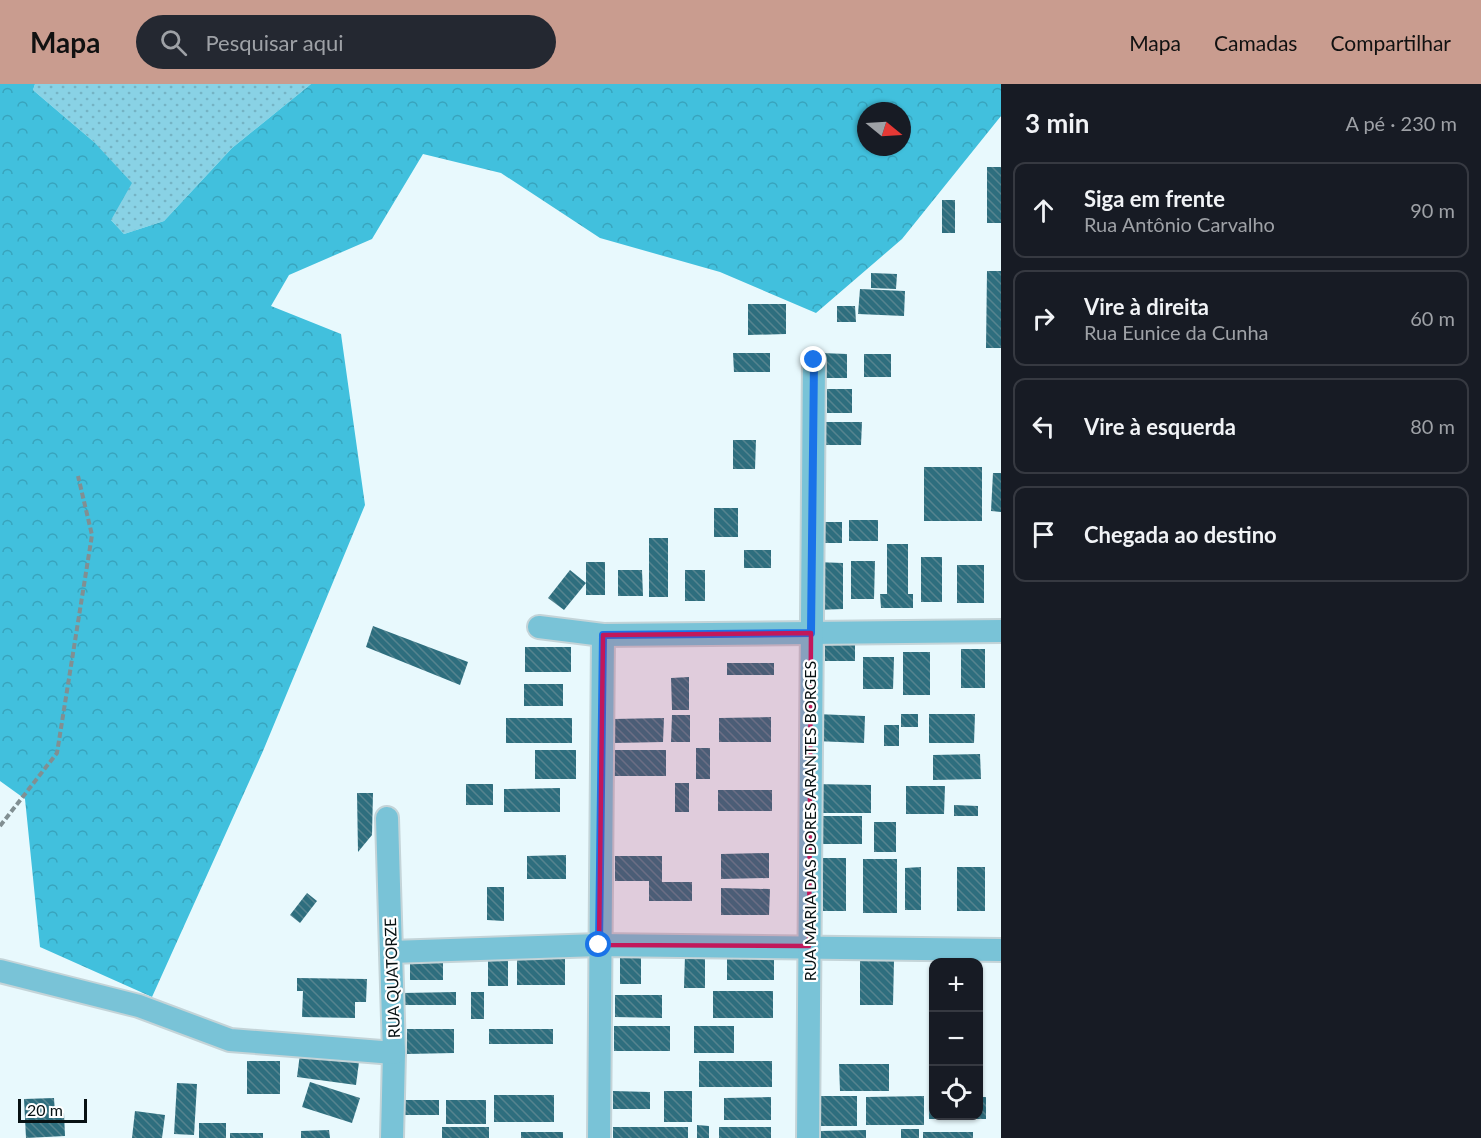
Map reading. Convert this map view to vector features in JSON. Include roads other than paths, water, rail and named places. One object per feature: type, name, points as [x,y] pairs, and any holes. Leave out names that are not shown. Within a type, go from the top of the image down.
[{"type":"street","name":"RUA MARIA DAS DORES ARANTES BORGES","points":[[808,1138],[814,360]]},
{"type":"street","points":[[539,627],[603,635],[1001,631]]},
{"type":"street","points":[[598,1138],[603,635]]},
{"type":"street","name":"RUA QUATORZE","points":[[387,818],[394,1053],[392,1138]]},
{"type":"street","points":[[391,952],[599,945],[1001,950]]},
{"type":"street","points":[[0,971],[139,1006],[230,1040],[394,1053]]}]
